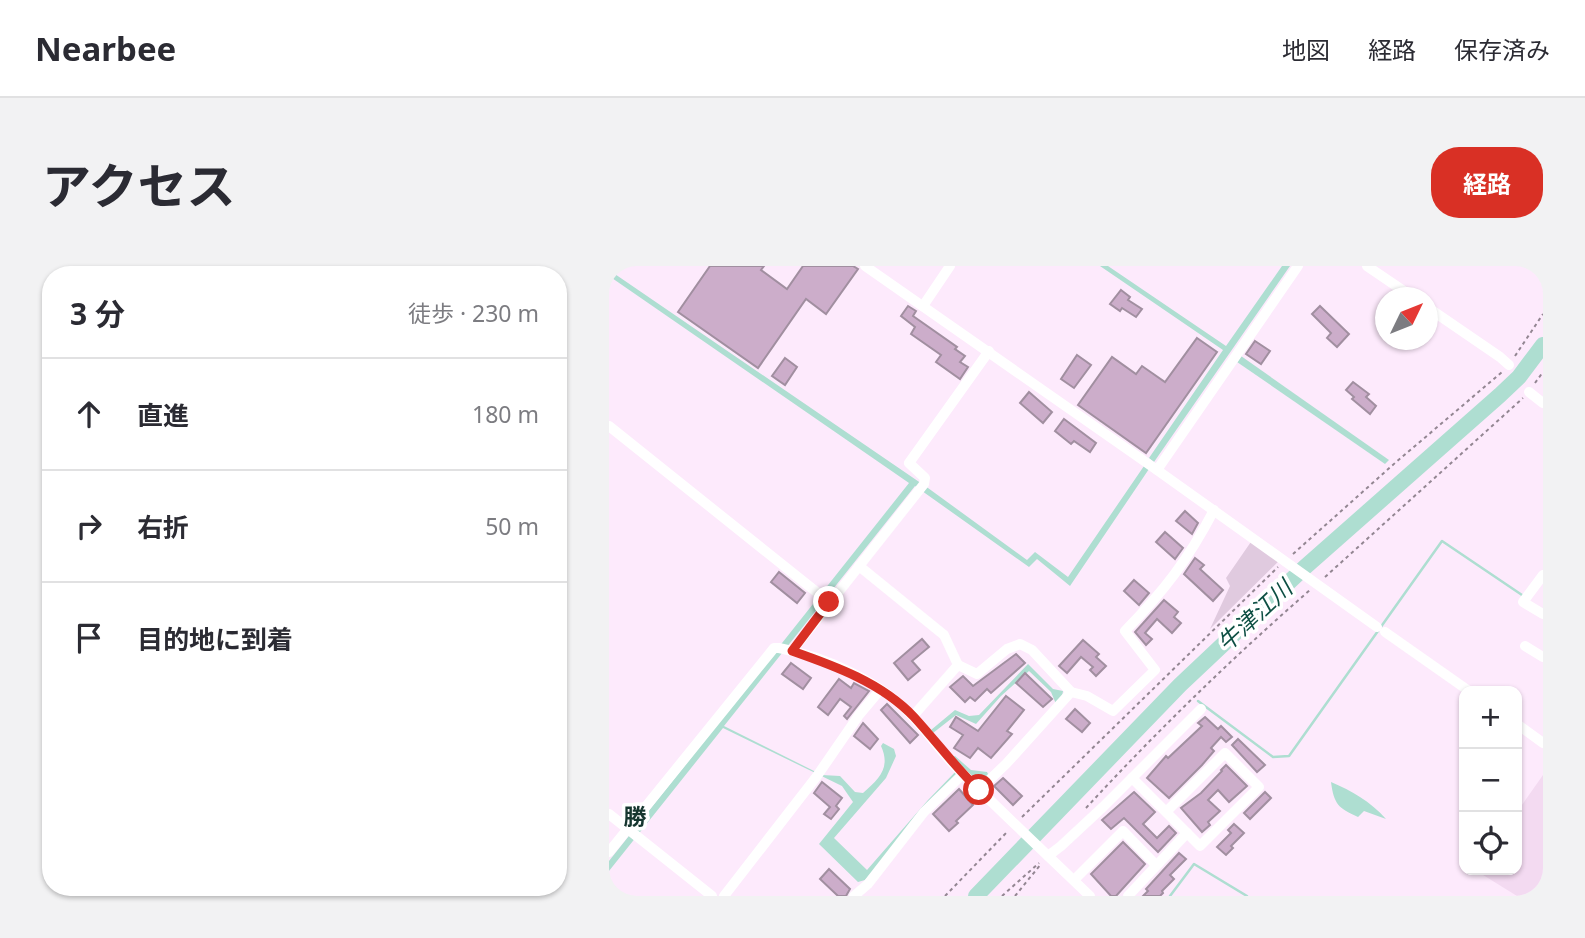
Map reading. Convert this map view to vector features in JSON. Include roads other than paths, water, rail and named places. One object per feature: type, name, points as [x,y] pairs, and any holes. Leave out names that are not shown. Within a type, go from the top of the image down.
[{"type":"street","points":[[865,266],[1462,686]]},
{"type":"street","points":[[923,306],[950,266]]},
{"type":"street","points":[[1157,470],[1298,266]]},
{"type":"street","points":[[1367,266],[1398,287]]},
{"type":"street","points":[[1438,315],[1509,365]]},
{"type":"street","points":[[786,650],[825,599],[859,566],[921,488],[925,478],[909,463],[989,351]]},
{"type":"street","points":[[1529,392],[1543,402]]},
{"type":"street","points":[[609,426],[825,599]]},
{"type":"street","points":[[859,566],[944,635],[958,665],[977,674],[1007,649],[1020,644],[1032,650],[1071,692],[1087,696],[1113,711],[1155,670],[1125,631],[1157,598],[1193,551],[1215,510]]},
{"type":"street","points":[[1543,575],[1526,598],[1543,614]]},
{"type":"street","points":[[1525,646],[1543,657]]},
{"type":"street","points":[[609,852],[774,648],[829,663],[880,690],[913,716],[959,770],[1090,896]]},
{"type":"street","points":[[913,716],[958,665]]},
{"type":"street","points":[[724,896],[880,690]]},
{"type":"street","points":[[979,790],[1071,692]]},
{"type":"street","points":[[1048,856],[1201,709]]},
{"type":"street","points":[[1522,728],[1543,743]]},
{"type":"street","points":[[1132,778],[1166,812],[1200,846],[1259,787],[1225,754],[1166,812]]},
{"type":"street","points":[[854,896],[868,884],[959,770]]},
{"type":"street","points":[[609,814],[712,896]]},
{"type":"street","points":[[1074,880],[1123,831],[1155,864]]},
{"type":"street","points":[[1128,896],[1157,866],[1155,864],[1187,833]]},
{"type":"waterway","name":"牛津江川","points":[[976,896],[1180,685],[1304,568],[1500,395],[1519,377],[1543,345]]},
{"type":"waterway","points":[[1198,701],[1273,757],[1289,756],[1442,541],[1522,595]]},
{"type":"waterway","points":[[1170,896],[1194,864],[1247,896]]},
{"type":"district","name":"勝","points":[[635,816]]}]
